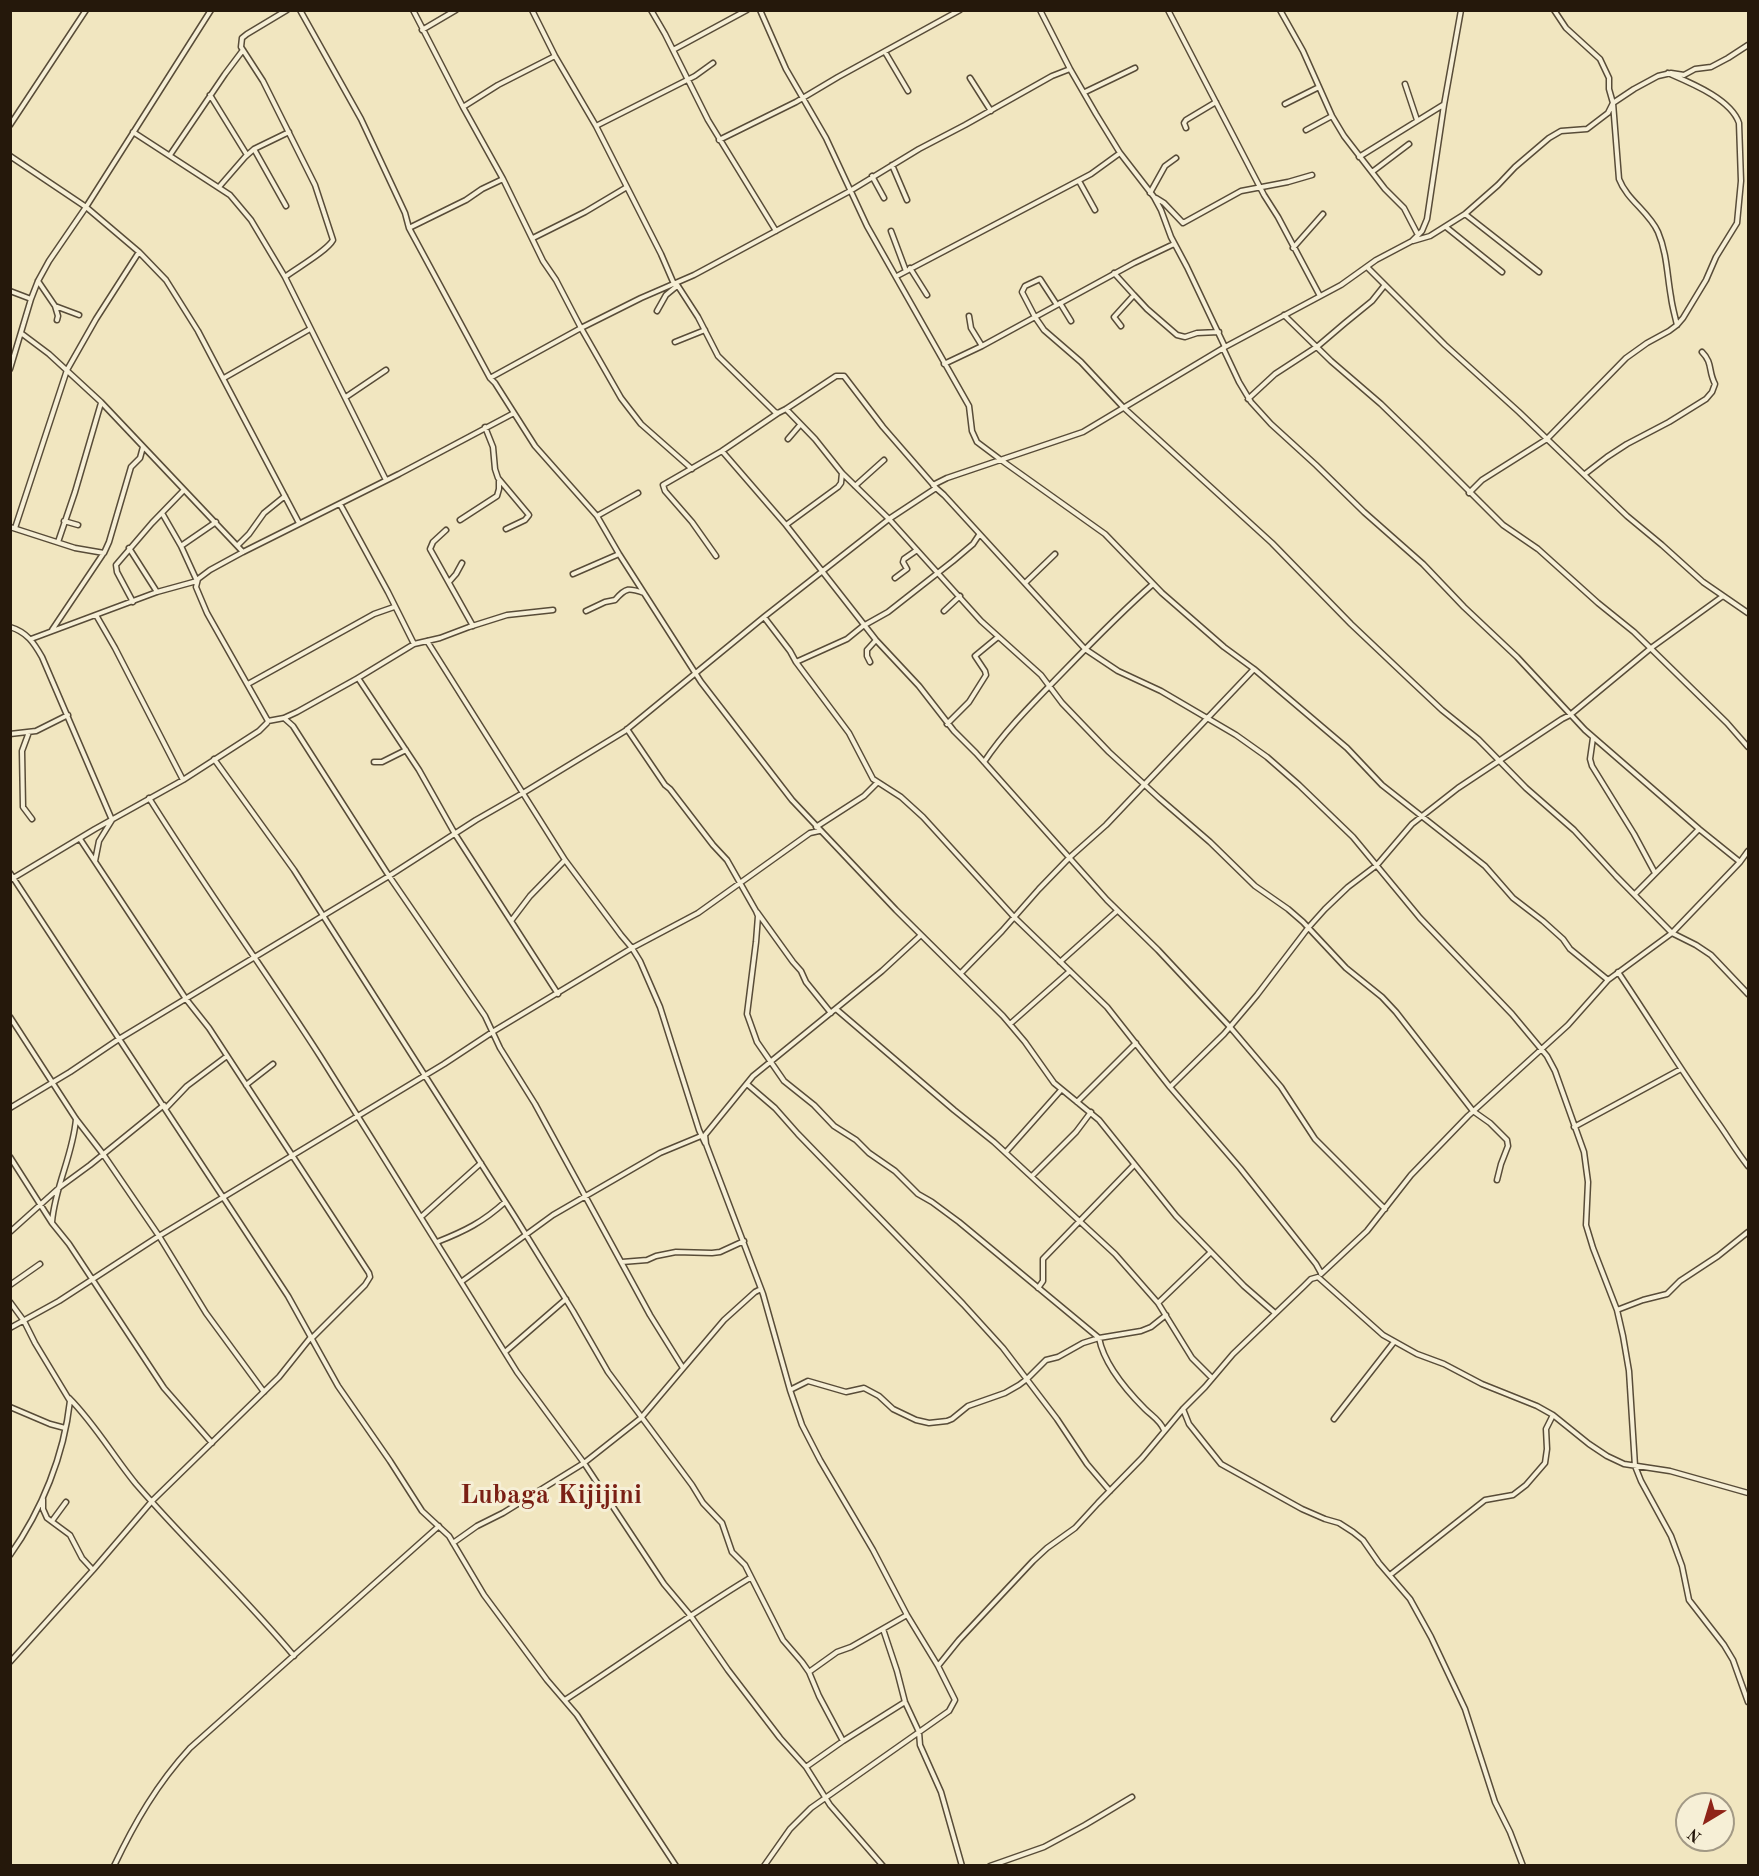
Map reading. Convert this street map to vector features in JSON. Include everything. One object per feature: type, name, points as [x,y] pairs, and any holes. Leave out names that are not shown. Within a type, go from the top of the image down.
[{"type":"street","points":[[10,125],[86,10]]},
{"type":"street","points":[[10,369],[38,281],[163,89],[211,10]]},
{"type":"street","points":[[285,277],[325,250],[333,240],[315,185],[263,81],[240,44],[242,38],[247,34],[287,10]]},
{"type":"street","points":[[300,10],[361,119],[405,213],[409,228],[490,378],[535,446],[597,516],[695,673],[758,758],[819,831],[1010,1024],[1048,1077],[1061,1090],[1091,1112],[1114,1137],[1176,1216],[1244,1286],[1275,1313]]},
{"type":"street","points":[[413,10],[503,179],[543,261],[626,405],[641,424],[692,469]]},
{"type":"street","points":[[422,30],[456,10]]},
{"type":"street","points":[[532,10],[555,56],[596,126],[676,284],[705,330],[713,348],[722,361],[778,413]]},
{"type":"street","points":[[651,10],[719,140],[776,231]]},
{"type":"street","points":[[672,50],[747,10]]},
{"type":"street","points":[[760,10],[786,69],[826,138],[867,226],[969,406],[974,437],[1001,460],[1105,534],[1153,584],[1224,647],[1254,669],[1347,748],[1382,785],[1485,866],[1513,898],[1543,921],[1563,939],[1570,949],[1608,980]]},
{"type":"street","points":[[719,140],[803,98],[960,10]]},
{"type":"street","points":[[1040,10],[1070,69],[1120,153],[1150,193],[1164,203],[1183,223],[1241,191],[1312,175]]},
{"type":"street","points":[[1168,10],[1260,188],[1320,296]]},
{"type":"street","points":[[1280,10],[1304,51],[1332,116],[1359,157],[1404,208],[1418,235]]},
{"type":"street","points":[[1412,241],[1427,219],[1461,10]]},
{"type":"street","points":[[1554,10],[1566,28],[1595,53],[1603,63],[1609,78],[1619,179],[1659,233],[1664,249],[1670,296],[1677,325]]},
{"type":"street","points":[[10,1108],[627,729],[764,616],[889,519],[947,478],[1083,432],[1224,348],[1341,285],[1412,241],[1430,236],[1446,227],[1465,214],[1549,138],[1561,131],[1587,129],[1608,113],[1613,103],[1634,88],[1668,73],[1684,75],[1695,69],[1711,67],[1749,45]]},
{"type":"street","points":[[170,156],[243,50]]},
{"type":"street","points":[[885,52],[908,91]]},
{"type":"street","points":[[463,107],[498,85],[555,56]]},
{"type":"street","points":[[596,126],[695,76],[713,63]]},
{"type":"street","points":[[1084,92],[1135,68]]},
{"type":"street","points":[[490,378],[581,328],[676,284],[776,231],[850,191],[919,149],[1052,76],[1070,69]]},
{"type":"street","points":[[1469,493],[1482,480],[1547,439],[1626,358],[1677,325],[1706,280],[1716,257],[1736,226],[1741,181],[1739,123],[1733,111],[1690,82],[1668,73]]},
{"type":"street","points":[[970,78],[991,111]]},
{"type":"street","points":[[1405,84],[1417,120]]},
{"type":"street","points":[[1285,105],[1319,87]]},
{"type":"street","points":[[210,95],[247,155]]},
{"type":"street","points":[[1186,128],[1185,120],[1216,102]]},
{"type":"street","points":[[1359,157],[1444,105]]},
{"type":"street","points":[[1306,130],[1332,116]]},
{"type":"street","points":[[133,132],[219,187],[230,195],[246,213],[285,277],[386,480]]},
{"type":"street","points":[[219,187],[254,149],[289,132]]},
{"type":"street","points":[[1372,172],[1409,144]]},
{"type":"street","points":[[254,149],[286,206]]},
{"type":"street","points":[[897,276],[1078,181],[1120,153]]},
{"type":"street","points":[[10,156],[86,207],[139,252],[166,280],[224,378],[299,523]]},
{"type":"street","points":[[1150,193],[1164,168],[1176,158]]},
{"type":"street","points":[[892,165],[907,200]]},
{"type":"street","points":[[872,176],[884,198]]},
{"type":"street","points":[[409,228],[503,179]]},
{"type":"street","points":[[1078,181],[1095,210]]},
{"type":"street","points":[[533,238],[585,212],[627,187]]},
{"type":"street","points":[[1154,197],[1174,244],[1219,332],[1248,399],[1271,424],[1364,512],[1423,564],[1517,657],[1593,738],[1740,862]]},
{"type":"street","points":[[1293,248],[1323,214]]},
{"type":"street","points":[[1465,214],[1539,272]]},
{"type":"street","points":[[1446,227],[1502,272]]},
{"type":"street","points":[[891,231],[908,270],[927,295]]},
{"type":"street","points":[[944,363],[982,346],[1114,273],[1174,244]]},
{"type":"street","points":[[103,554],[75,548],[13,528],[67,370],[96,319],[139,252]]},
{"type":"street","points":[[1367,267],[1444,345],[1585,474],[1627,516],[1662,544],[1690,571],[1749,613]]},
{"type":"street","points":[[1114,273],[1177,335],[1185,337],[1197,333],[1219,332]]},
{"type":"street","points":[[1071,321],[1041,280],[1033,281],[1025,286],[1022,292],[1035,317],[1056,342],[1089,369],[1123,407],[1272,543],[1407,678],[1478,739],[1526,788],[1574,830],[1672,933],[1696,945],[1711,956],[1749,994]]},
{"type":"street","points":[[38,281],[55,306],[57,320]]},
{"type":"street","points":[[657,311],[666,294],[676,284]]},
{"type":"street","points":[[1248,399],[1275,374],[1318,346],[1372,301],[1384,286]]},
{"type":"street","points":[[10,291],[31,299]]},
{"type":"street","points":[[1121,326],[1114,317],[1134,295]]},
{"type":"street","points":[[55,306],[79,315]]},
{"type":"street","points":[[1284,315],[1420,442],[1503,525],[1538,549],[1558,569],[1634,632],[1749,747]]},
{"type":"street","points":[[969,316],[971,328],[982,346]]},
{"type":"street","points":[[224,378],[310,329]]},
{"type":"street","points":[[675,342],[705,330]]},
{"type":"street","points":[[21,333],[67,370],[101,402],[243,552]]},
{"type":"street","points":[[1585,474],[1627,444],[1692,408],[1711,394],[1715,384],[1710,374],[1709,360],[1702,352]]},
{"type":"street","points":[[346,397],[386,370]]},
{"type":"street","points":[[716,556],[663,485],[722,451],[825,382],[842,375],[934,487],[944,495],[1085,649],[1118,671],[1161,691],[1236,735],[1268,757],[1353,837],[1420,918],[1512,1014],[1542,1049],[1555,1071],[1584,1152],[1587,1172],[1586,1224],[1617,1310],[1629,1371],[1635,1466],[1671,1536],[1682,1566],[1689,1600],[1733,1660],[1749,1702]]},
{"type":"street","points":[[58,542],[101,402]]},
{"type":"street","points":[[786,409],[815,439],[842,473],[889,519],[981,621],[1050,686],[1062,704],[1144,785],[1255,886],[1288,909],[1346,968],[1382,997],[1396,1012],[1473,1111],[1490,1123],[1508,1143],[1497,1180]]},
{"type":"street","points":[[31,639],[157,592],[197,581],[210,570],[243,552],[514,413]]},
{"type":"street","points":[[788,440],[800,425]]},
{"type":"street","points":[[460,520],[497,496],[500,489],[493,447],[486,427]]},
{"type":"street","points":[[52,630],[109,542],[131,467],[140,458],[143,447]]},
{"type":"street","points":[[722,451],[786,525],[876,640],[919,686],[947,724],[1117,910],[1230,1027],[1281,1087],[1316,1139],[1385,1209]]},
{"type":"street","points":[[855,486],[884,460]]},
{"type":"street","points":[[786,525],[838,488],[842,473]]},
{"type":"street","points":[[499,479],[529,516],[506,529]]},
{"type":"street","points":[[133,602],[115,567],[118,560],[185,490]]},
{"type":"street","points":[[597,516],[638,493]]},
{"type":"street","points":[[238,545],[264,513],[285,496]]},
{"type":"street","points":[[339,504],[414,644]]},
{"type":"street","points":[[162,513],[197,581],[197,591],[207,613],[268,721]]},
{"type":"street","points":[[64,521],[78,525]]},
{"type":"street","points":[[181,546],[216,522]]},
{"type":"street","points":[[446,530],[430,548],[473,626]]},
{"type":"street","points":[[796,663],[835,645],[905,600],[970,546],[979,535]]},
{"type":"street","points":[[129,548],[157,592]]},
{"type":"street","points":[[895,578],[907,569],[903,562],[904,559],[917,550]]},
{"type":"street","points":[[573,574],[619,554]]},
{"type":"street","points":[[1025,583],[1055,554]]},
{"type":"street","points":[[449,582],[462,564]]},
{"type":"street","points":[[984,762],[998,742],[1085,649],[1153,584]]},
{"type":"street","points":[[586,611],[604,602],[615,600],[621,592],[627,590],[645,593]]},
{"type":"street","points":[[944,611],[960,596]]},
{"type":"street","points":[[1170,1087],[1230,1027],[1308,928],[1341,894],[1377,865],[1421,816],[1498,760],[1570,715],[1651,648],[1723,596]]},
{"type":"street","points":[[248,684],[374,614],[394,607]]},
{"type":"street","points":[[268,721],[284,718],[358,678],[414,644],[440,639],[507,615],[553,610]]},
{"type":"street","points":[[96,615],[183,780]]},
{"type":"street","points":[[764,616],[849,733],[871,777],[901,797],[923,817],[1014,917],[1107,1007],[1316,1264],[1319,1275],[1374,1329],[1417,1354],[1537,1406],[1553,1415],[1607,1456],[1635,1466],[1670,1471],[1749,1493]]},
{"type":"street","points":[[10,627],[31,639],[42,657],[112,820]]},
{"type":"street","points":[[947,724],[969,702],[987,674],[975,656],[998,637]]},
{"type":"street","points":[[870,662],[867,650],[876,640]]},
{"type":"street","points":[[427,641],[566,861],[640,961],[660,1006],[701,1136],[761,1289],[802,1425],[954,1696],[954,1703],[949,1711],[824,1797],[790,1829],[767,1864]]},
{"type":"street","points":[[961,973],[1069,858],[1106,825],[1254,669]]},
{"type":"street","points":[[358,678],[406,750],[455,834],[558,994]]},
{"type":"street","points":[[10,734],[36,731],[68,715]]},
{"type":"street","points":[[284,718],[293,726],[389,876],[477,1003],[650,1315],[683,1368]]},
{"type":"street","points":[[12,879],[183,780],[259,731],[266,726],[268,721]]},
{"type":"street","points":[[627,729],[665,785],[727,860],[756,911],[831,1013]]},
{"type":"street","points":[[29,732],[22,751],[23,807],[32,819]]},
{"type":"street","points":[[1593,738],[1590,759],[1592,766],[1655,873]]},
{"type":"street","points":[[374,762],[382,762],[406,750]]},
{"type":"street","points":[[214,759],[294,870],[526,1234],[608,1372],[703,1503],[722,1523],[732,1552],[745,1565],[783,1640],[809,1672],[843,1741]]},
{"type":"street","points":[[816,826],[864,796],[877,783]]},
{"type":"street","points":[[150,798],[194,869],[319,1055],[539,1404],[584,1463],[664,1584],[728,1670],[780,1738],[806,1767],[824,1797],[883,1866]]},
{"type":"street","points":[[95,861],[99,841],[112,820]]},
{"type":"street","points":[[810,832],[812,822]]},
{"type":"street","points":[[1635,894],[1699,829]]},
{"type":"street","points":[[10,1328],[92,1280],[159,1236],[424,1076],[494,1031],[632,948],[698,913],[810,832],[819,831]]},
{"type":"street","points":[[10,1662],[152,1501],[264,1392],[311,1338],[365,1285],[370,1275],[227,1056],[186,999],[80,838]]},
{"type":"street","points":[[938,1666],[959,1640],[1042,1552],[1071,1533],[1142,1458],[1164,1430],[1233,1354],[1311,1279],[1319,1275],[1367,1231],[1412,1175],[1473,1111],[1578,1015],[1608,980],[1672,933],[1749,851]]},
{"type":"street","points":[[511,921],[530,896],[566,861]]},
{"type":"street","points":[[10,873],[293,1304],[338,1386],[422,1511],[453,1543],[484,1595],[547,1680],[578,1715],[676,1866]]},
{"type":"street","points":[[1060,962],[1117,910]]},
{"type":"street","points":[[756,911],[756,942],[747,1014],[757,1042],[784,1081],[814,1105],[834,1126],[856,1140],[918,1194],[959,1222],[1100,1338],[1105,1355],[1121,1380],[1160,1422],[1164,1430]]},
{"type":"street","points":[[706,1144],[707,1131],[770,1061],[882,971],[921,935]]},
{"type":"street","points":[[1010,1024],[1070,971]]},
{"type":"street","points":[[1618,972],[1734,1148],[1749,1166]]},
{"type":"street","points":[[836,1009],[1032,1176],[1123,1263],[1158,1303],[1195,1363],[1212,1378]]},
{"type":"street","points":[[10,1017],[76,1119],[159,1236],[206,1313],[264,1392]]},
{"type":"street","points":[[1077,1102],[1136,1043]]},
{"type":"street","points":[[10,1232],[60,1187],[165,1107],[194,1080],[227,1056]]},
{"type":"street","points":[[246,1085],[273,1064]]},
{"type":"street","points":[[1574,1127],[1682,1069]]},
{"type":"street","points":[[747,1084],[776,1108],[1003,1348],[1057,1419],[1087,1464],[1110,1491]]},
{"type":"street","points":[[1006,1153],[1061,1090]]},
{"type":"street","points":[[1032,1176],[1076,1132],[1091,1112]]},
{"type":"street","points":[[52,1222],[53,1207],[73,1143],[76,1119]]},
{"type":"street","points":[[461,1282],[553,1215],[660,1154],[701,1136]]},
{"type":"street","points":[[10,1157],[164,1388],[212,1443]]},
{"type":"street","points":[[421,1217],[481,1163]]},
{"type":"street","points":[[1038,1288],[1043,1281],[1043,1259],[1134,1165]]},
{"type":"street","points":[[437,1242],[471,1228],[505,1202]]},
{"type":"street","points":[[1617,1310],[1667,1294],[1680,1281],[1749,1232]]},
{"type":"street","points":[[622,1262],[647,1260],[676,1252],[720,1252],[744,1241]]},
{"type":"street","points":[[1158,1303],[1211,1252]]},
{"type":"street","points":[[10,1285],[40,1264]]},
{"type":"street","points":[[453,1543],[477,1526],[503,1513],[584,1463],[641,1418],[724,1320],[761,1289]]},
{"type":"street","points":[[505,1352],[566,1299]]},
{"type":"street","points":[[10,1302],[24,1321],[69,1398],[81,1410],[112,1454],[294,1656]]},
{"type":"street","points":[[790,1390],[808,1381],[846,1392],[864,1388],[879,1396],[893,1409],[916,1420],[929,1423],[952,1419],[968,1406],[1005,1393],[1027,1380],[1046,1360],[1058,1357],[1089,1341],[1142,1331],[1166,1315]]},
{"type":"street","points":[[1334,1419],[1394,1342]]},
{"type":"street","points":[[10,1555],[44,1495],[59,1453],[69,1398]]},
{"type":"street","points":[[10,1407],[65,1428]]},
{"type":"street","points":[[1183,1409],[1189,1424],[1221,1464],[1302,1509],[1347,1527],[1363,1540],[1410,1599],[1425,1624],[1465,1709],[1495,1802],[1523,1866]]},
{"type":"street","points":[[1390,1575],[1485,1500],[1514,1495],[1526,1485],[1545,1463],[1546,1429],[1553,1415]]},
{"type":"street","points":[[44,1495],[44,1513],[70,1535],[82,1558],[93,1570]]},
{"type":"street","points":[[52,1521],[66,1502]]},
{"type":"street","points":[[114,1866],[150,1798],[168,1772],[190,1748],[439,1526]]},
{"type":"street","points":[[565,1700],[750,1578]]},
{"type":"street","points":[[809,1672],[837,1652],[851,1647],[907,1615]]},
{"type":"street","points":[[883,1629],[905,1702],[919,1732],[920,1745],[941,1792],[962,1866]]},
{"type":"street","points":[[806,1767],[905,1702]]},
{"type":"street","points":[[990,1866],[1044,1847],[1132,1797]]},
{"type":"district","name":"Lubaga Kijijini","points":[[551,1496]]}]
